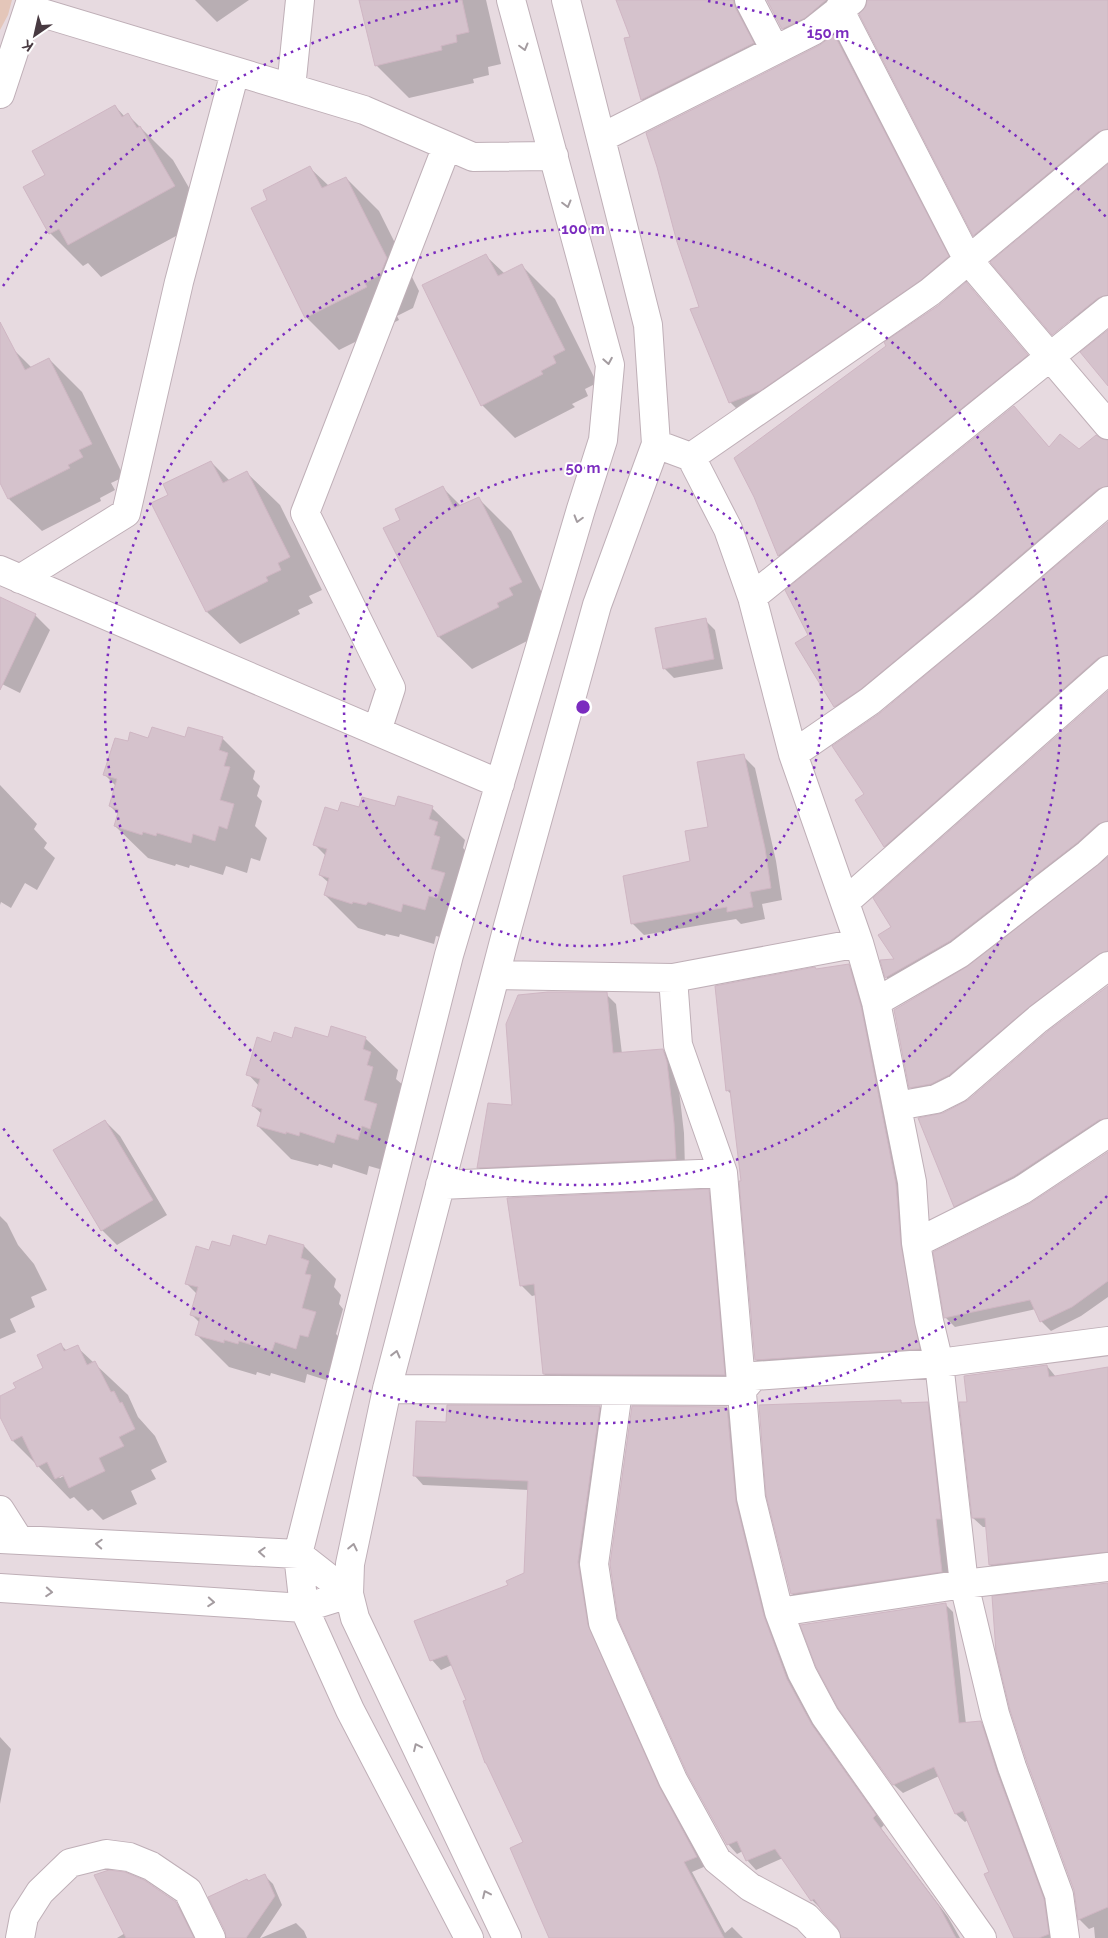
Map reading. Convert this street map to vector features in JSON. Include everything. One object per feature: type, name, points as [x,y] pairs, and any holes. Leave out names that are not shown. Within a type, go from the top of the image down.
[{"type":"street","points":[[290,88],[300,0]]},
{"type":"street","points":[[469,1938],[350,1710],[304,1608],[298,1554],[449,955],[581,508],[603,440],[610,365],[511,0]]},
{"type":"street","points":[[749,0],[775,50]]},
{"type":"street","points":[[507,1938],[355,1618],[349,1594],[350,1564],[387,1389],[496,975],[597,605],[656,444],[648,325],[568,1]]},
{"type":"street","points":[[0,94],[30,4],[235,72],[364,110],[473,157],[554,156]]},
{"type":"street","points":[[601,138],[813,31],[846,4],[968,260],[1108,425]]},
{"type":"street","points":[[10,575],[126,513],[179,282],[235,72]]},
{"type":"street","points":[[691,457],[930,292],[1108,144]]},
{"type":"street","points":[[377,732],[392,688],[305,513],[447,146]]},
{"type":"street","points":[[752,597],[1108,310]]},
{"type":"street","points":[[656,444],[691,457],[728,529],[752,597],[793,754],[860,943],[876,1002],[912,1182],[916,1242],[929,1321],[939,1363],[964,1584],[995,1714],[1012,1767],[1059,1895],[1065,1938]]},
{"type":"street","points":[[793,754],[870,701],[1108,501]]},
{"type":"street","points":[[10,575],[500,784]]},
{"type":"street","points":[[846,902],[1108,670]]},
{"type":"street","points":[[876,1002],[959,954],[1088,854],[1108,836]]},
{"type":"street","points":[[496,975],[673,978],[860,943]]},
{"type":"street","points":[[897,1106],[936,1099],[958,1088],[1038,1019],[1108,966]]},
{"type":"street","points":[[673,978],[678,1045],[723,1173],[751,1498],[779,1612],[802,1672],[825,1716],[982,1938]]},
{"type":"street","points":[[916,1242],[1022,1190],[1108,1133]]},
{"type":"street","points":[[440,1185],[723,1173]]},
{"type":"street","points":[[387,1389],[741,1391],[754,1376],[939,1363],[1108,1341]]},
{"type":"street","points":[[618,1391],[594,1564],[603,1623],[673,1780],[717,1860],[750,1887],[806,1917],[826,1938]]},
{"type":"street","points":[[0,1510],[9,1540],[298,1554],[349,1594]]},
{"type":"street","points":[[779,1612],[964,1584],[1108,1567]]},
{"type":"street","points":[[0,1588],[304,1608],[349,1594]]},
{"type":"street","points":[[20,1938],[24,1917],[40,1892],[70,1863],[106,1854],[129,1857],[151,1866],[188,1891],[211,1938]]},
{"type":"shaded area","points":[[0,0],[1108,0],[1108,1938],[0,1938]]},
{"type":"shaded area","points":[[0,0],[12,0],[8,15],[0,30]]},
{"type":"building","points":[[359,0],[462,0],[469,32],[456,35],[457,42],[441,46],[442,50],[375,66]]},
{"type":"building","points":[[616,0],[733,0],[754,43],[641,100],[624,38],[630,37]]},
{"type":"building","points":[[767,0],[826,0],[805,18],[782,29]]},
{"type":"building","points":[[867,0],[1108,0],[1108,129],[1098,132],[973,236],[859,14],[866,6]]},
{"type":"building","points":[[834,34],[949,256],[921,280],[760,391],[729,403],[690,309],[699,307],[677,242],[646,133],[820,45]]},
{"type":"building","points":[[115,105],[122,117],[128,113],[137,128],[140,126],[175,186],[68,245],[59,229],[49,234],[23,187],[45,175],[32,151]]},
{"type":"building","points":[[1108,164],[1108,295],[1098,298],[1052,335],[990,262]]},
{"type":"building","points":[[310,166],[322,188],[346,177],[387,258],[380,275],[365,283],[367,287],[305,318],[251,208],[267,200],[263,190]]},
{"type":"building","points":[[486,254],[498,276],[522,264],[565,350],[553,356],[556,363],[541,371],[543,374],[481,406],[422,285]]},
{"type":"building","points":[[966,282],[1028,355],[778,556],[754,497],[734,458],[886,346],[884,342],[939,305]]},
{"type":"building","points":[[0,322],[25,370],[49,358],[92,444],[79,450],[83,457],[68,465],[70,468],[8,499],[0,483]]},
{"type":"building","points":[[1108,330],[1108,386],[1080,352]]},
{"type":"building","points":[[1014,406],[1049,447],[1060,434],[1079,449],[1096,435],[1108,440],[1108,486],[1098,489],[861,689],[834,707],[795,643],[808,635],[785,590]]},
{"type":"building","points":[[211,461],[223,483],[247,471],[290,557],[278,563],[281,570],[266,577],[268,581],[206,612],[151,503],[168,495],[163,484]]},
{"type":"building","points":[[443,486],[454,508],[479,497],[522,582],[509,588],[513,595],[497,603],[499,607],[438,637],[383,528],[400,520],[395,509]]},
{"type":"building","points":[[1108,522],[1108,655],[1098,658],[884,847],[855,800],[864,794],[832,746],[880,713]]},
{"type":"building","points":[[0,597],[36,614],[0,690]]},
{"type":"building","points":[[706,618],[714,659],[663,669],[655,628]]},
{"type":"building","points":[[1108,691],[1108,821],[1098,824],[1078,842],[950,941],[885,978],[880,960],[894,959],[878,935],[891,927],[873,898]]},
{"type":"building","points":[[152,727],[185,737],[188,727],[223,737],[219,750],[228,753],[224,766],[230,767],[220,800],[234,804],[227,829],[219,826],[215,841],[193,834],[191,843],[157,833],[156,836],[143,832],[142,835],[114,826],[119,810],[109,806],[117,779],[103,775],[115,738],[128,741],[130,732],[148,738]]},
{"type":"building","points":[[744,754],[765,848],[771,888],[750,892],[753,907],[727,912],[727,907],[631,924],[623,876],[690,861],[685,831],[708,827],[697,762]]},
{"type":"building","points":[[398,796],[433,806],[429,819],[438,822],[434,835],[440,837],[431,869],[445,873],[437,898],[429,896],[425,910],[403,904],[401,912],[368,902],[366,905],[353,902],[352,904],[324,895],[329,878],[319,875],[327,849],[313,845],[325,807],[338,811],[341,802],[359,807],[362,797],[395,806]]},
{"type":"building","points":[[1108,857],[1108,951],[1099,954],[1029,1007],[949,1075],[931,1084],[909,1088],[894,1010],[968,966]]},
{"type":"building","points":[[849,964],[861,1006],[896,1184],[901,1245],[920,1349],[755,1360],[739,1181],[741,1181],[730,1090],[726,1091],[715,986],[815,967],[816,969]]},
{"type":"building","points":[[1108,986],[1108,1118],[1099,1120],[1014,1176],[954,1207],[918,1118],[943,1113],[968,1100],[1048,1031]]},
{"type":"building","points":[[548,992],[607,992],[613,1053],[663,1049],[667,1062],[676,1159],[477,1168],[488,1103],[512,1105],[506,1024],[518,995]]},
{"type":"building","points":[[331,1026],[366,1037],[363,1049],[371,1052],[367,1065],[373,1067],[364,1100],[377,1104],[370,1129],[362,1126],[358,1140],[337,1134],[334,1143],[300,1132],[299,1136],[257,1126],[262,1109],[252,1106],[260,1079],[246,1075],[257,1037],[271,1042],[274,1032],[292,1038],[295,1027],[328,1037]]},
{"type":"building","points":[[105,1120],[153,1200],[101,1231],[53,1150]]},
{"type":"building","points":[[1108,1152],[1108,1281],[1072,1307],[1040,1322],[1030,1300],[944,1318],[933,1252],[1029,1204]]},
{"type":"building","points":[[709,1189],[725,1375],[543,1374],[534,1284],[520,1286],[507,1198]]},
{"type":"building","points":[[233,1235],[266,1245],[269,1235],[304,1245],[301,1258],[309,1261],[305,1274],[311,1275],[302,1308],[316,1312],[308,1337],[300,1335],[296,1349],[275,1342],[272,1351],[239,1341],[238,1344],[224,1340],[224,1343],[195,1335],[200,1318],[190,1315],[198,1287],[185,1284],[196,1246],[209,1250],[212,1241],[230,1246]]},
{"type":"building","points":[[61,1343],[64,1351],[78,1345],[87,1365],[95,1361],[111,1392],[114,1391],[120,1403],[122,1402],[135,1429],[119,1437],[124,1446],[99,1458],[105,1471],[69,1488],[63,1475],[55,1479],[47,1462],[37,1467],[22,1436],[12,1441],[0,1417],[0,1396],[16,1388],[13,1383],[43,1368],[37,1355]]},
{"type":"building","points":[[1047,1365],[1049,1377],[1108,1367],[1108,1552],[989,1565],[985,1518],[972,1518],[959,1402],[967,1402],[964,1376]]},
{"type":"building","points":[[901,1400],[901,1403],[928,1402],[941,1519],[936,1519],[942,1572],[791,1594],[766,1495],[759,1405]]},
{"type":"building","points":[[447,1405],[600,1406],[578,1562],[588,1625],[659,1786],[697,1857],[684,1862],[724,1938],[549,1938],[510,1848],[523,1842],[485,1763],[463,1701],[466,1700],[447,1655],[430,1661],[414,1621],[508,1585],[506,1581],[524,1573],[528,1481],[413,1476],[416,1421],[446,1422]]},
{"type":"building","points":[[632,1406],[727,1407],[736,1502],[764,1616],[787,1679],[812,1725],[876,1815],[873,1818],[939,1906],[956,1938],[841,1938],[837,1927],[814,1899],[811,1901],[775,1849],[746,1861],[737,1841],[727,1845],[687,1773],[618,1619],[610,1564]]},
{"type":"building","points":[[1108,1583],[1108,1907],[1078,1920],[1074,1890],[1010,1710],[996,1652],[992,1596]]},
{"type":"building","points":[[946,1603],[959,1723],[981,1721],[997,1772],[1044,1899],[1049,1934],[1039,1938],[1014,1938],[984,1874],[989,1872],[963,1811],[955,1814],[934,1767],[893,1785],[838,1708],[816,1667],[800,1625]]},
{"type":"building","points":[[109,1870],[125,1872],[144,1880],[176,1902],[194,1938],[126,1938],[94,1875]]},
{"type":"building","points":[[265,1874],[275,1896],[246,1938],[226,1938],[225,1931],[208,1897],[247,1879],[248,1881]]}]
